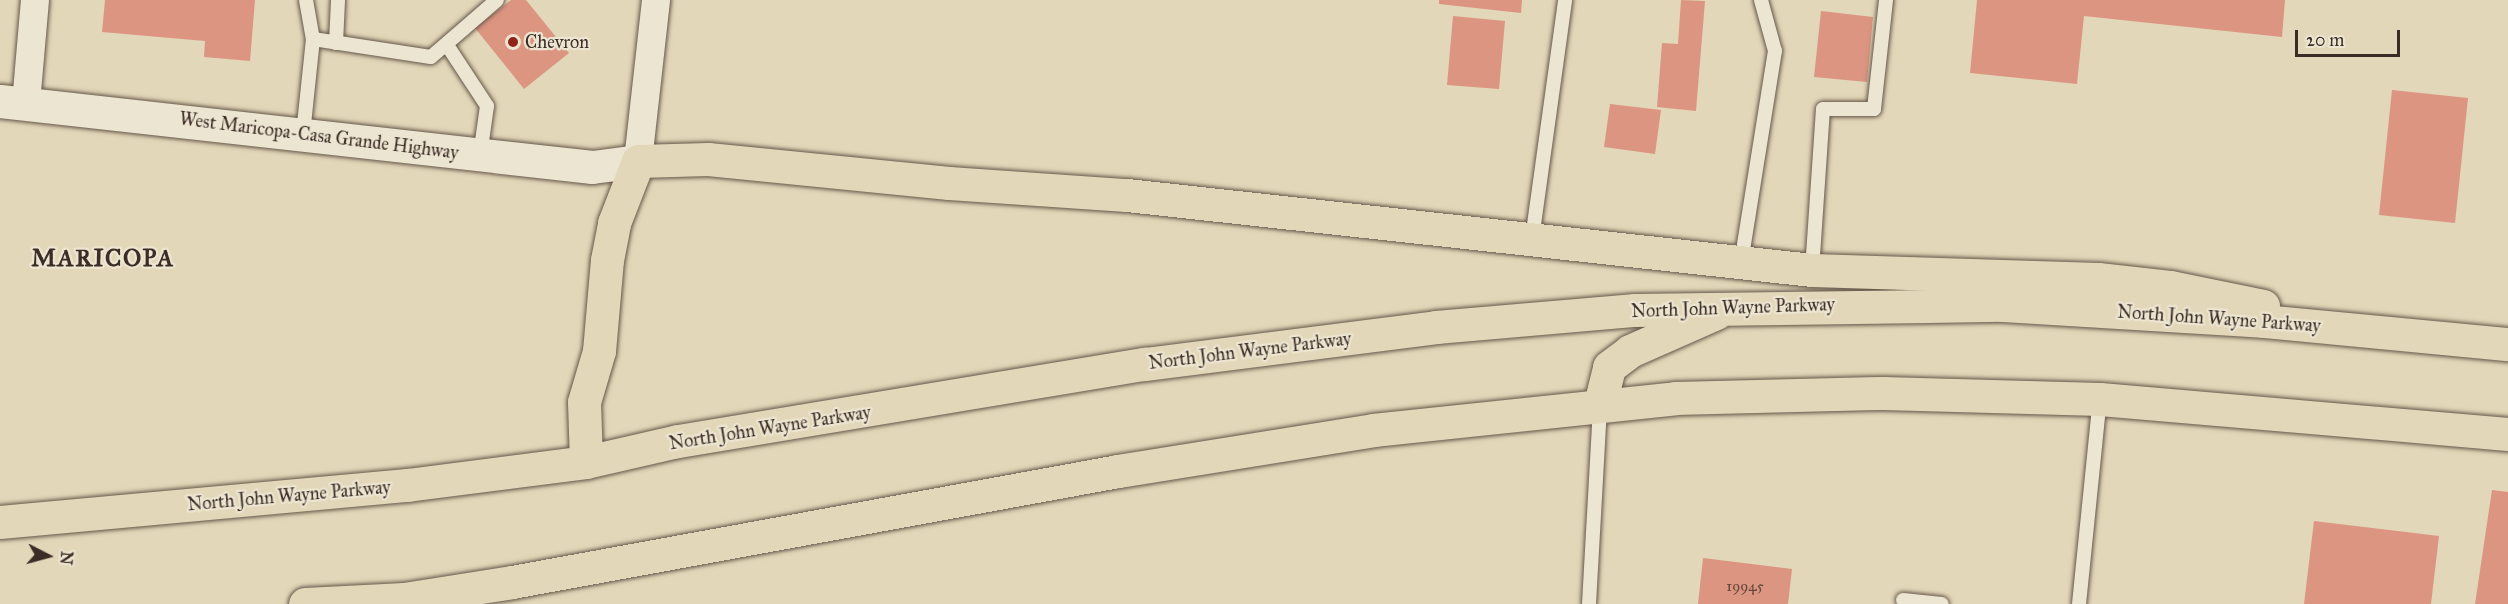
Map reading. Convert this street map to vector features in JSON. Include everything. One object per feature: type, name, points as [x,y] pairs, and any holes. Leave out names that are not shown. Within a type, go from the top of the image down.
[{"type":"highway","points":[[586,462],[584,402],[599,351],[607,260],[614,223],[638,160],[708,159],[949,183],[1127,195],[1812,270],[2098,279],[2170,287],[2244,299],[2321,327]]},
{"type":"highway","name":"North John Wayne Parkway","points":[[0,522],[408,485],[586,462],[678,441],[1145,364],[1436,327],[1734,306],[2003,305],[2321,327],[2508,344]]},
{"type":"highway","points":[[1600,404],[1609,367],[1630,351],[1734,306]]},
{"type":"highway","points":[[305,604],[396,601],[1311,439],[1600,404],[1766,393],[2100,399],[2508,434]]},
{"type":"main road","name":"West Maricopa-Casa Grande Highway","points":[[13,102],[592,167],[638,160]]},
{"type":"street","points":[[13,102],[35,0]]},
{"type":"street","points":[[638,160],[650,1]]},
{"type":"lane","points":[[303,134],[313,39],[306,0]]},
{"type":"lane","points":[[336,43],[338,0]]},
{"type":"lane","points":[[313,39],[431,57],[497,0]]},
{"type":"lane","points":[[1532,239],[1565,0]]},
{"type":"lane","points":[[1741,263],[1775,51],[1761,0]]},
{"type":"lane","points":[[1812,270],[1823,109],[1874,109],[1886,0]]},
{"type":"lane","points":[[447,45],[487,106],[480,155]]},
{"type":"lane","points":[[2079,604],[2100,399]]},
{"type":"lane","points":[[1589,604],[1600,404]]},
{"type":"lane","points":[[1903,600],[1942,604]]},
{"type":"building","points":[[105,0],[255,0],[250,61],[204,57],[205,41],[102,32]]},
{"type":"building","points":[[511,0],[526,0],[569,53],[524,89],[475,28]]},
{"type":"building","points":[[1439,0],[1522,0],[1521,13],[1439,4]]},
{"type":"building","points":[[1681,0],[1705,1],[1696,111],[1657,107],[1662,43],[1678,44]]},
{"type":"building","points":[[1977,0],[2285,0],[2282,37],[2084,16],[2077,84],[1970,73]]},
{"type":"building","points":[[1821,11],[1873,17],[1867,82],[1814,77]]},
{"type":"building","points":[[1453,16],[1505,21],[1499,89],[1447,85]]},
{"type":"building","points":[[2392,90],[2468,98],[2455,223],[2379,215]]},
{"type":"building","points":[[1610,104],[1661,110],[1655,154],[1604,147]]},
{"type":"building","points":[[2492,490],[2508,492],[2508,604],[2475,604]]},
{"type":"building","points":[[2314,521],[2439,536],[2431,604],[2304,604]]},
{"type":"building","points":[[1703,558],[1792,569],[1788,604],[1698,604]]},
{"type":"place","name":"Chevron","points":[[513,42]]},
{"type":"district","name":"MARICOPA","points":[[103,259]]}]
